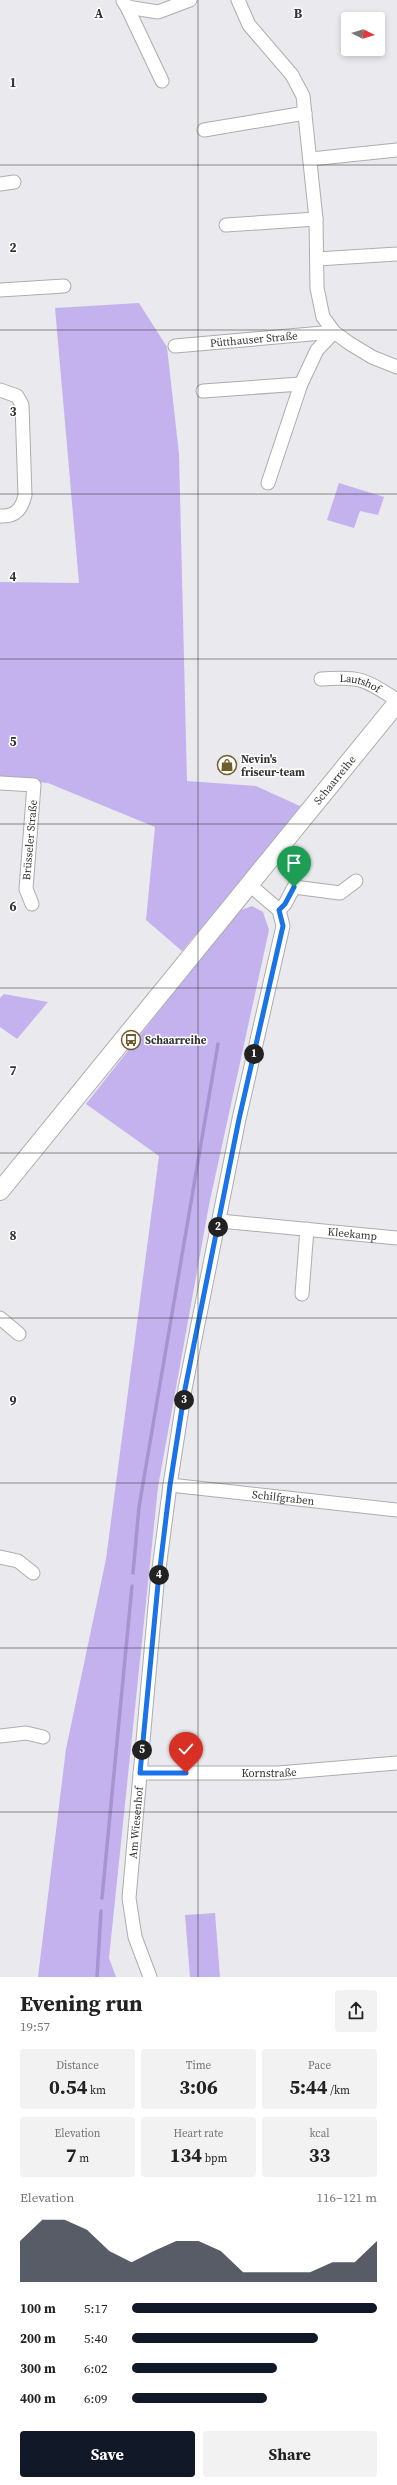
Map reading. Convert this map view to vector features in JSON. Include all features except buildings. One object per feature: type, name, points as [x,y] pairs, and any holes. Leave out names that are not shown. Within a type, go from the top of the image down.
[{"type":"main road","name":"Schaarreihe","points":[[0,1191],[144,1011],[250,886],[304,816],[397,703]]},
{"type":"street","points":[[125,3],[158,12],[190,0]]},
{"type":"street","points":[[238,0],[249,25],[292,75],[303,96],[311,159],[316,219],[317,288],[323,317],[334,332],[372,357],[397,367]]},
{"type":"street","points":[[125,3],[162,81]]},
{"type":"street","points":[[204,130],[304,113]]},
{"type":"street","points":[[311,159],[397,150]]},
{"type":"street","points":[[0,184],[14,182]]},
{"type":"street","points":[[226,225],[316,219]]},
{"type":"street","points":[[317,259],[397,254]]},
{"type":"street","points":[[0,290],[64,286]]},
{"type":"street","points":[[268,483],[301,384],[317,350],[334,332]]},
{"type":"street","name":"Pütthauser Straße","points":[[174,346],[334,332]]},
{"type":"street","points":[[202,391],[301,384]]},
{"type":"street","points":[[0,390],[17,396],[22,405],[25,495],[23,504],[17,512],[0,516]]},
{"type":"street","name":"Lautshof","points":[[321,679],[346,677],[364,679],[397,700]]},
{"type":"street","name":"Brüsseler Straße","points":[[0,783],[34,785],[26,889],[32,904]]},
{"type":"street","points":[[250,886],[279,910],[285,904],[294,887],[340,893],[356,881]]},
{"type":"street","name":"Am Wiesenhof","points":[[150,1977],[135,1937],[129,1898],[158,1584],[170,1485],[185,1389],[220,1221],[239,1119],[283,926],[279,910]]},
{"type":"street","name":"Kleekamp","points":[[220,1221],[397,1238]]},
{"type":"street","points":[[302,1294],[308,1229]]},
{"type":"street","points":[[0,1318],[19,1334]]},
{"type":"street","name":"Schilfgraben","points":[[170,1485],[397,1510]]},
{"type":"street","points":[[0,1557],[18,1561],[33,1573]]},
{"type":"street","points":[[0,1736],[26,1733],[43,1737]]},
{"type":"street","name":"Kornstraße","points":[[140,1773],[278,1773],[397,1763]]},
{"type":"shaded area","points":[[139,303],[167,347],[179,454],[187,781],[256,786],[302,807],[182,951],[146,920],[155,827],[48,783],[0,779],[0,582],[79,583],[55,308]]},
{"type":"shaded area","points":[[339,483],[384,497],[378,515],[360,511],[354,528],[327,520]]},
{"type":"shaded area","points":[[252,906],[263,912],[269,930],[209,1205],[158,1487],[109,1958],[116,1977],[38,1977],[66,1749],[106,1559],[159,1156],[86,1104],[238,911]]},
{"type":"shaded area","points":[[4,994],[48,1002],[17,1039],[0,1027],[0,998]]},
{"type":"shaded area","points":[[215,1913],[220,1977],[190,1977],[185,1915]]},
{"type":"waterway","points":[[133,1573],[139,1507],[218,1044]]},
{"type":"waterway","points":[[102,1898],[132,1586]]},
{"type":"waterway","points":[[97,1977],[101,1911]]},
{"type":"place","name":"Nevin's friseur-team","points":[[227,765]]},
{"type":"place","name":"Schaarreihe","points":[[131,1040]]},
{"type":"route","points":[[186,1773],[140,1773],[158,1584],[170,1485],[185,1389],[220,1221],[239,1119],[283,926],[282,917],[279,910],[285,904],[294,887]]}]
